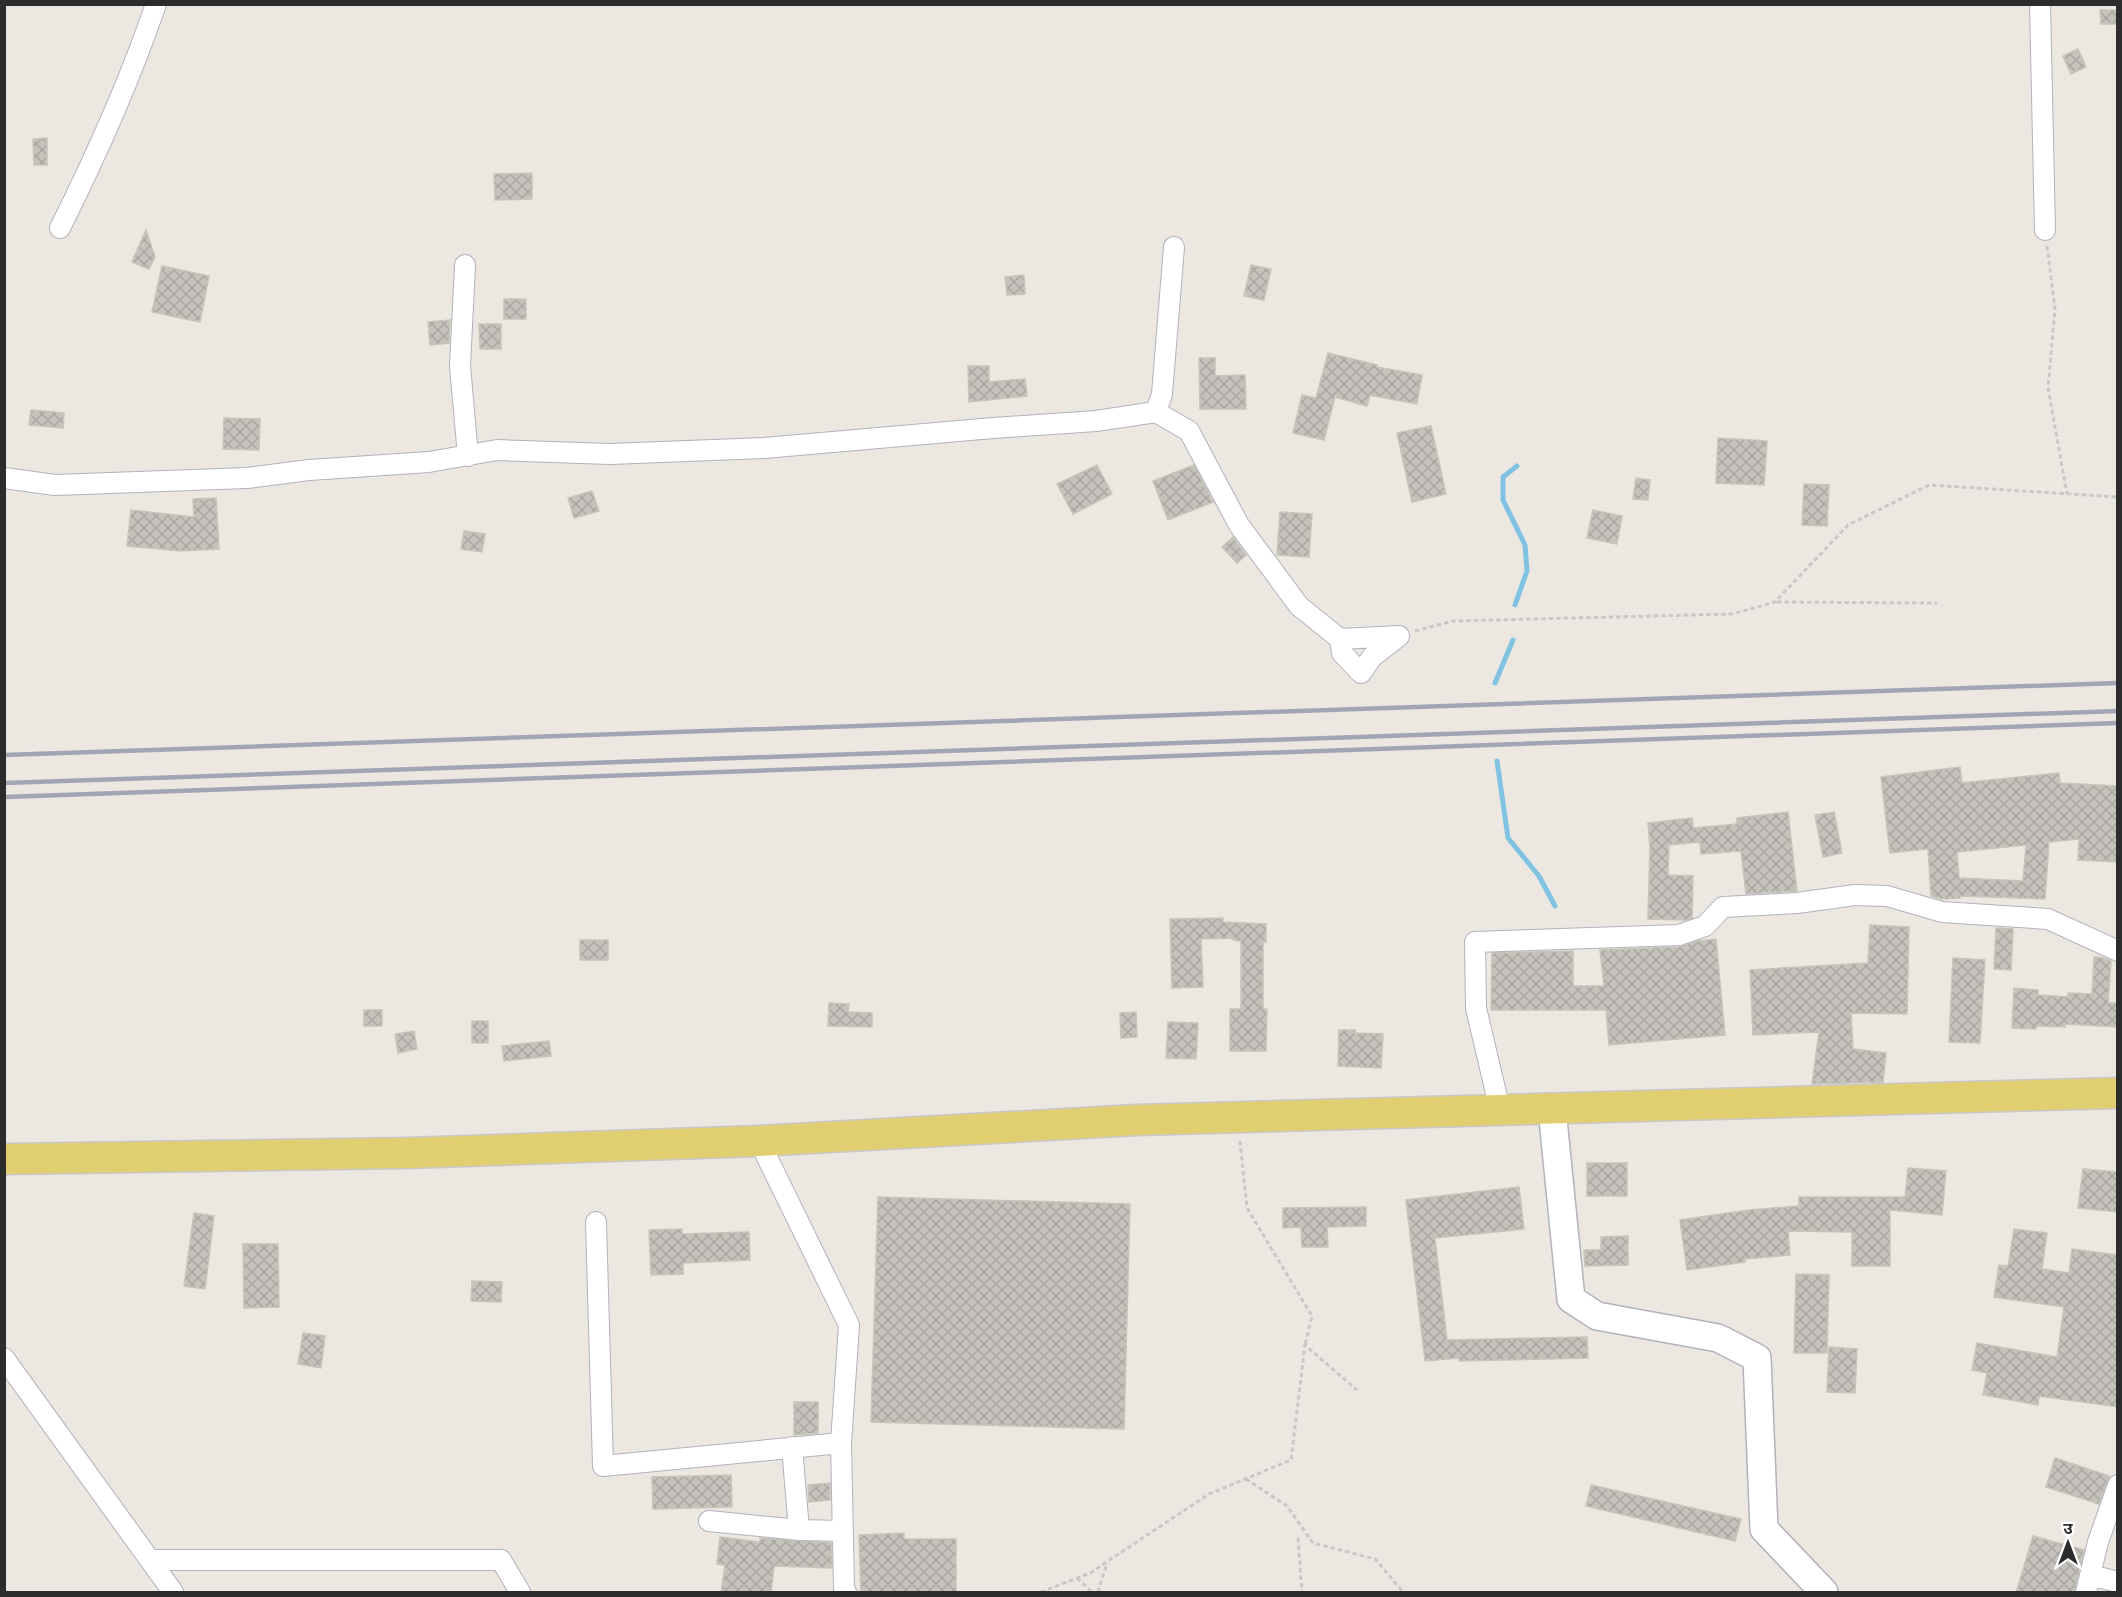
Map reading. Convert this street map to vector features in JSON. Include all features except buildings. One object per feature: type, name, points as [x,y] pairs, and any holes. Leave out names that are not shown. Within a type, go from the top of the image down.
[{"type":"main road","points":[[4,1159],[407,1153],[759,1141],[1137,1120],[2118,1093]]},
{"type":"street","points":[[60,228],[104,139],[143,43],[156,4]]},
{"type":"street","points":[[2040,4],[2045,230]]},
{"type":"street","points":[[1156,412],[1162,394],[1174,247]]},
{"type":"street","points":[[465,265],[460,366],[468,456]]},
{"type":"street","points":[[4,478],[54,485],[247,477],[309,470],[429,462],[497,450],[610,454],[764,448],[1096,421],[1156,412],[1188,431],[1239,525],[1299,606],[1341,639],[1399,636]]},
{"type":"street","points":[[1341,639],[1342,653],[1361,673],[1372,657],[1399,636]]},
{"type":"street","points":[[1500,1110],[1476,1008],[1475,942],[1679,935],[1705,926],[1723,907],[1797,903],[1855,895],[1887,896],[1942,912],[2048,919],[2118,951]]},
{"type":"street","points":[[1552,1109],[1571,1299],[1597,1316],[1718,1338],[1757,1358],[1764,1529],[1824,1593]]},
{"type":"street","points":[[759,1141],[849,1324],[841,1443],[846,1593]]},
{"type":"street","points":[[596,1222],[603,1466],[841,1443]]},
{"type":"street","points":[[4,1358],[150,1560],[163,1588]]},
{"type":"street","points":[[792,1447],[799,1530]]},
{"type":"street","points":[[2118,1485],[2098,1542],[2088,1584],[2118,1582]]},
{"type":"street","points":[[709,1521],[799,1530],[843,1531]]},
{"type":"street","points":[[150,1560],[501,1560],[520,1593]]},
{"type":"street","points":[[163,1588],[172,1560]]},
{"type":"path","points":[[2045,230],[2055,309],[2048,388],[2067,494]]},
{"type":"path","points":[[1775,602],[1848,525],[1929,485],[2118,497]]},
{"type":"path","points":[[1399,636],[1453,621],[1732,614],[1775,602],[1937,603]]},
{"type":"path","points":[[1041,1593],[1090,1573],[1209,1494],[1291,1460],[1305,1345],[1312,1316],[1247,1208],[1237,1118]]},
{"type":"path","points":[[1305,1345],[1357,1390]]},
{"type":"path","points":[[1246,1479],[1287,1506],[1313,1543],[1375,1559],[1403,1593]]},
{"type":"path","points":[[1298,1538],[1302,1593]]},
{"type":"path","points":[[1098,1593],[1108,1561]]},
{"type":"path","points":[[1077,1578],[1092,1593]]},
{"type":"waterway","points":[[1515,605],[1527,571],[1525,545],[1503,500],[1503,477],[1517,466]]},
{"type":"waterway","points":[[1495,683],[1513,640]]},
{"type":"waterway","points":[[1497,761],[1508,838],[1539,876],[1555,906]]},
{"type":"railway","points":[[4,755],[2118,683]]},
{"type":"railway","points":[[4,783],[2118,711]]},
{"type":"railway","points":[[4,797],[2118,723]]}]
